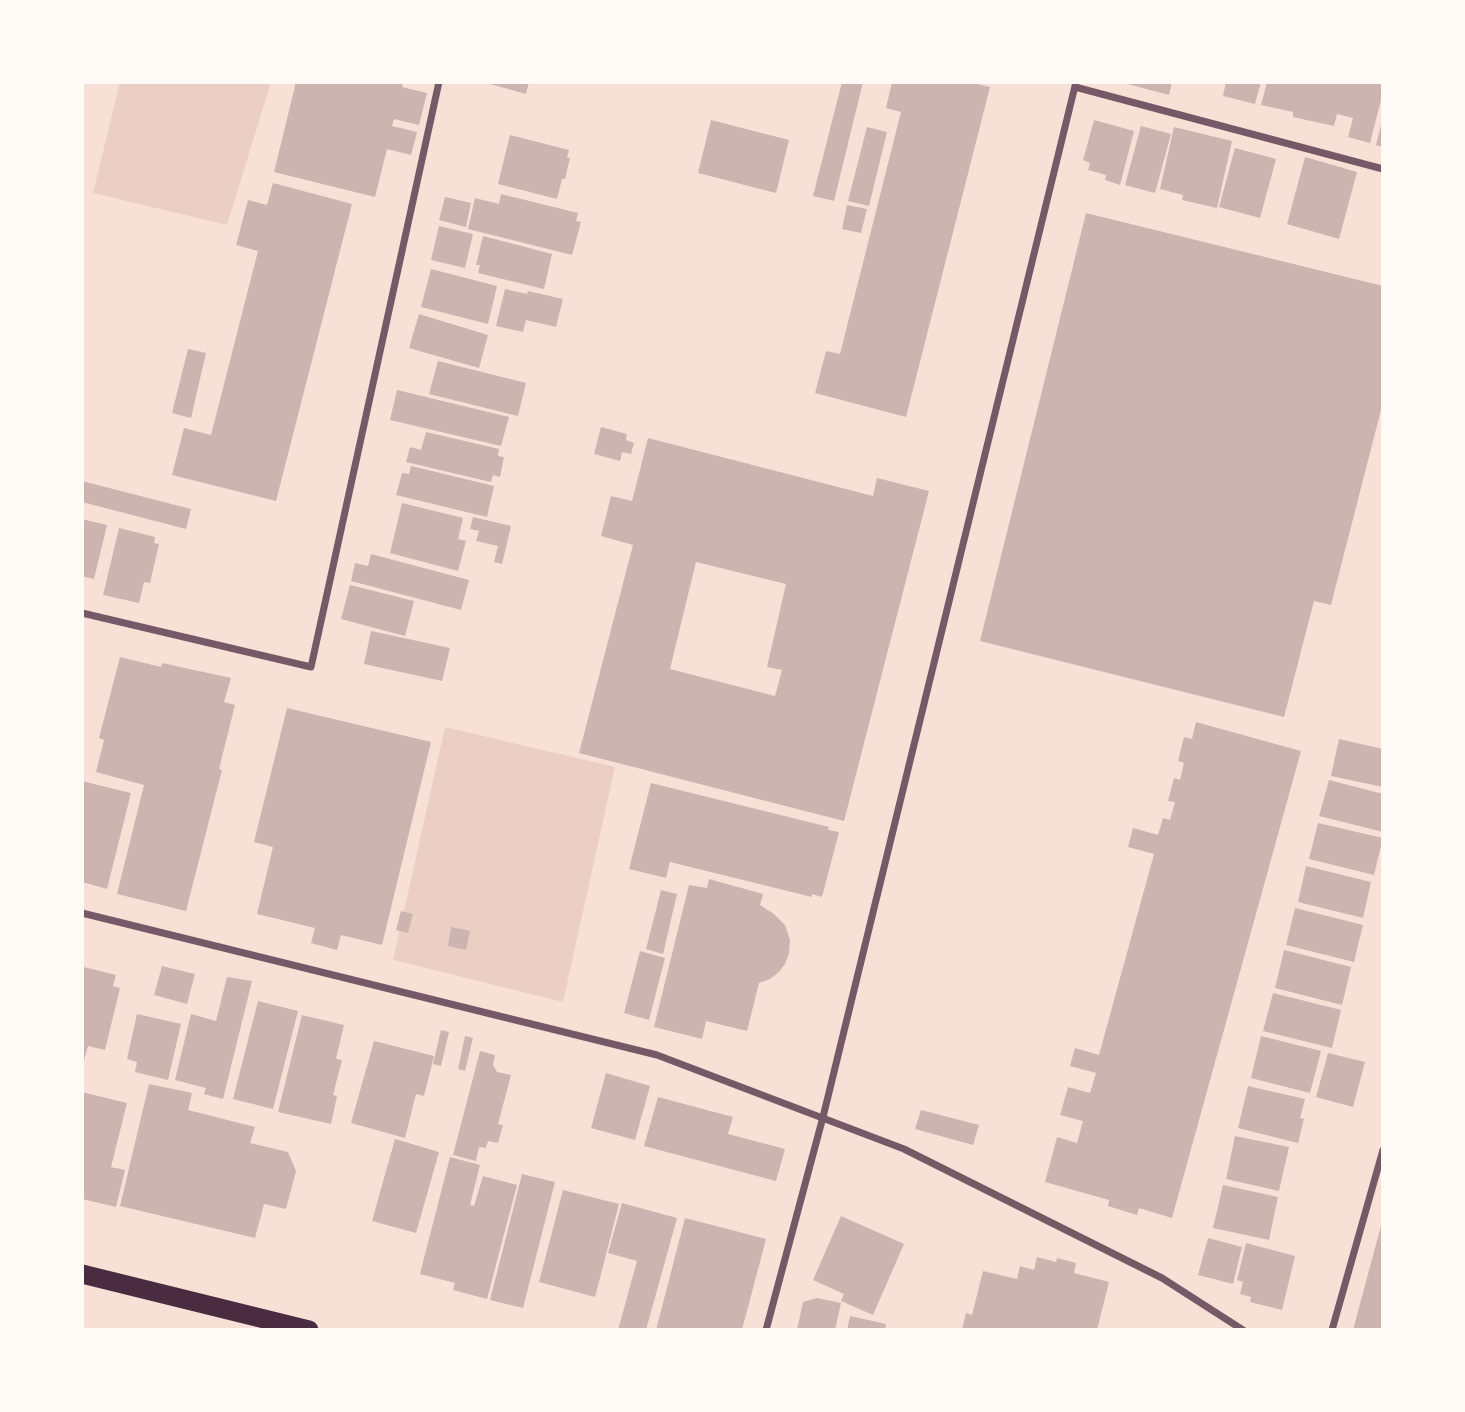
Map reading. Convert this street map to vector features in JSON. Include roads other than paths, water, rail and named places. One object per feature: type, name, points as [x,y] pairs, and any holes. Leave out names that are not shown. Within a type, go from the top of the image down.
[{"type":"highway","points":[[82,1274],[309,1330]]},
{"type":"street","points":[[82,613],[311,667],[439,82]]},
{"type":"street","points":[[766,1330],[823,1117],[1076,84],[1383,169]]},
{"type":"street","points":[[82,913],[657,1055],[904,1149],[1150,1272],[1243,1330]]},
{"type":"street","points":[[1332,1330],[1383,1150]]}]
